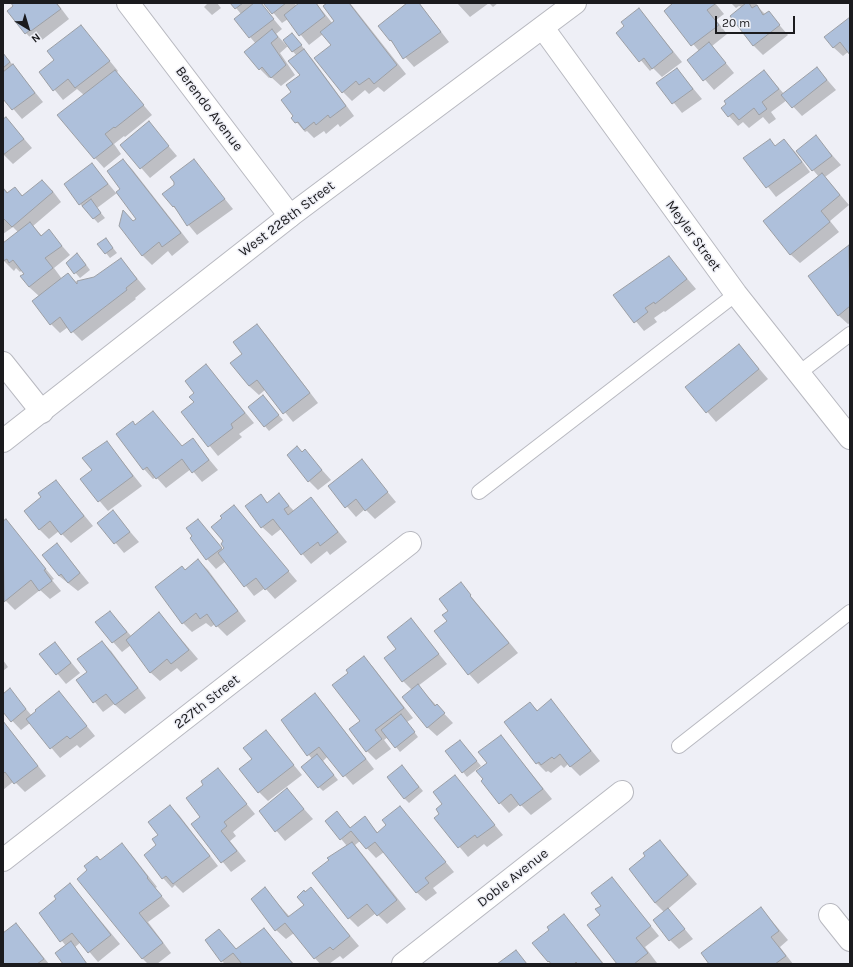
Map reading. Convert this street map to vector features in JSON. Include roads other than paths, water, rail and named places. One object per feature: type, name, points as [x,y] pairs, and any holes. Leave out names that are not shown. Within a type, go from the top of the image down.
[{"type":"street","name":"Berendo Avenue","points":[[128,3],[290,216]]},
{"type":"street","name":"West 228th Street","points":[[3,441],[42,412],[290,216],[576,3]]},
{"type":"street","name":"Meyler Street","points":[[543,28],[736,294],[799,374],[847,430]]},
{"type":"street","points":[[3,363],[42,412]]},
{"type":"street","name":"227th Street","points":[[3,860],[410,543]]},
{"type":"street","name":"Doble Avenue","points":[[403,964],[622,792]]},
{"type":"street","points":[[830,915],[850,940]]},
{"type":"lane","points":[[479,492],[736,294]]},
{"type":"lane","points":[[799,374],[850,334]]},
{"type":"lane","points":[[679,746],[850,612]]}]
